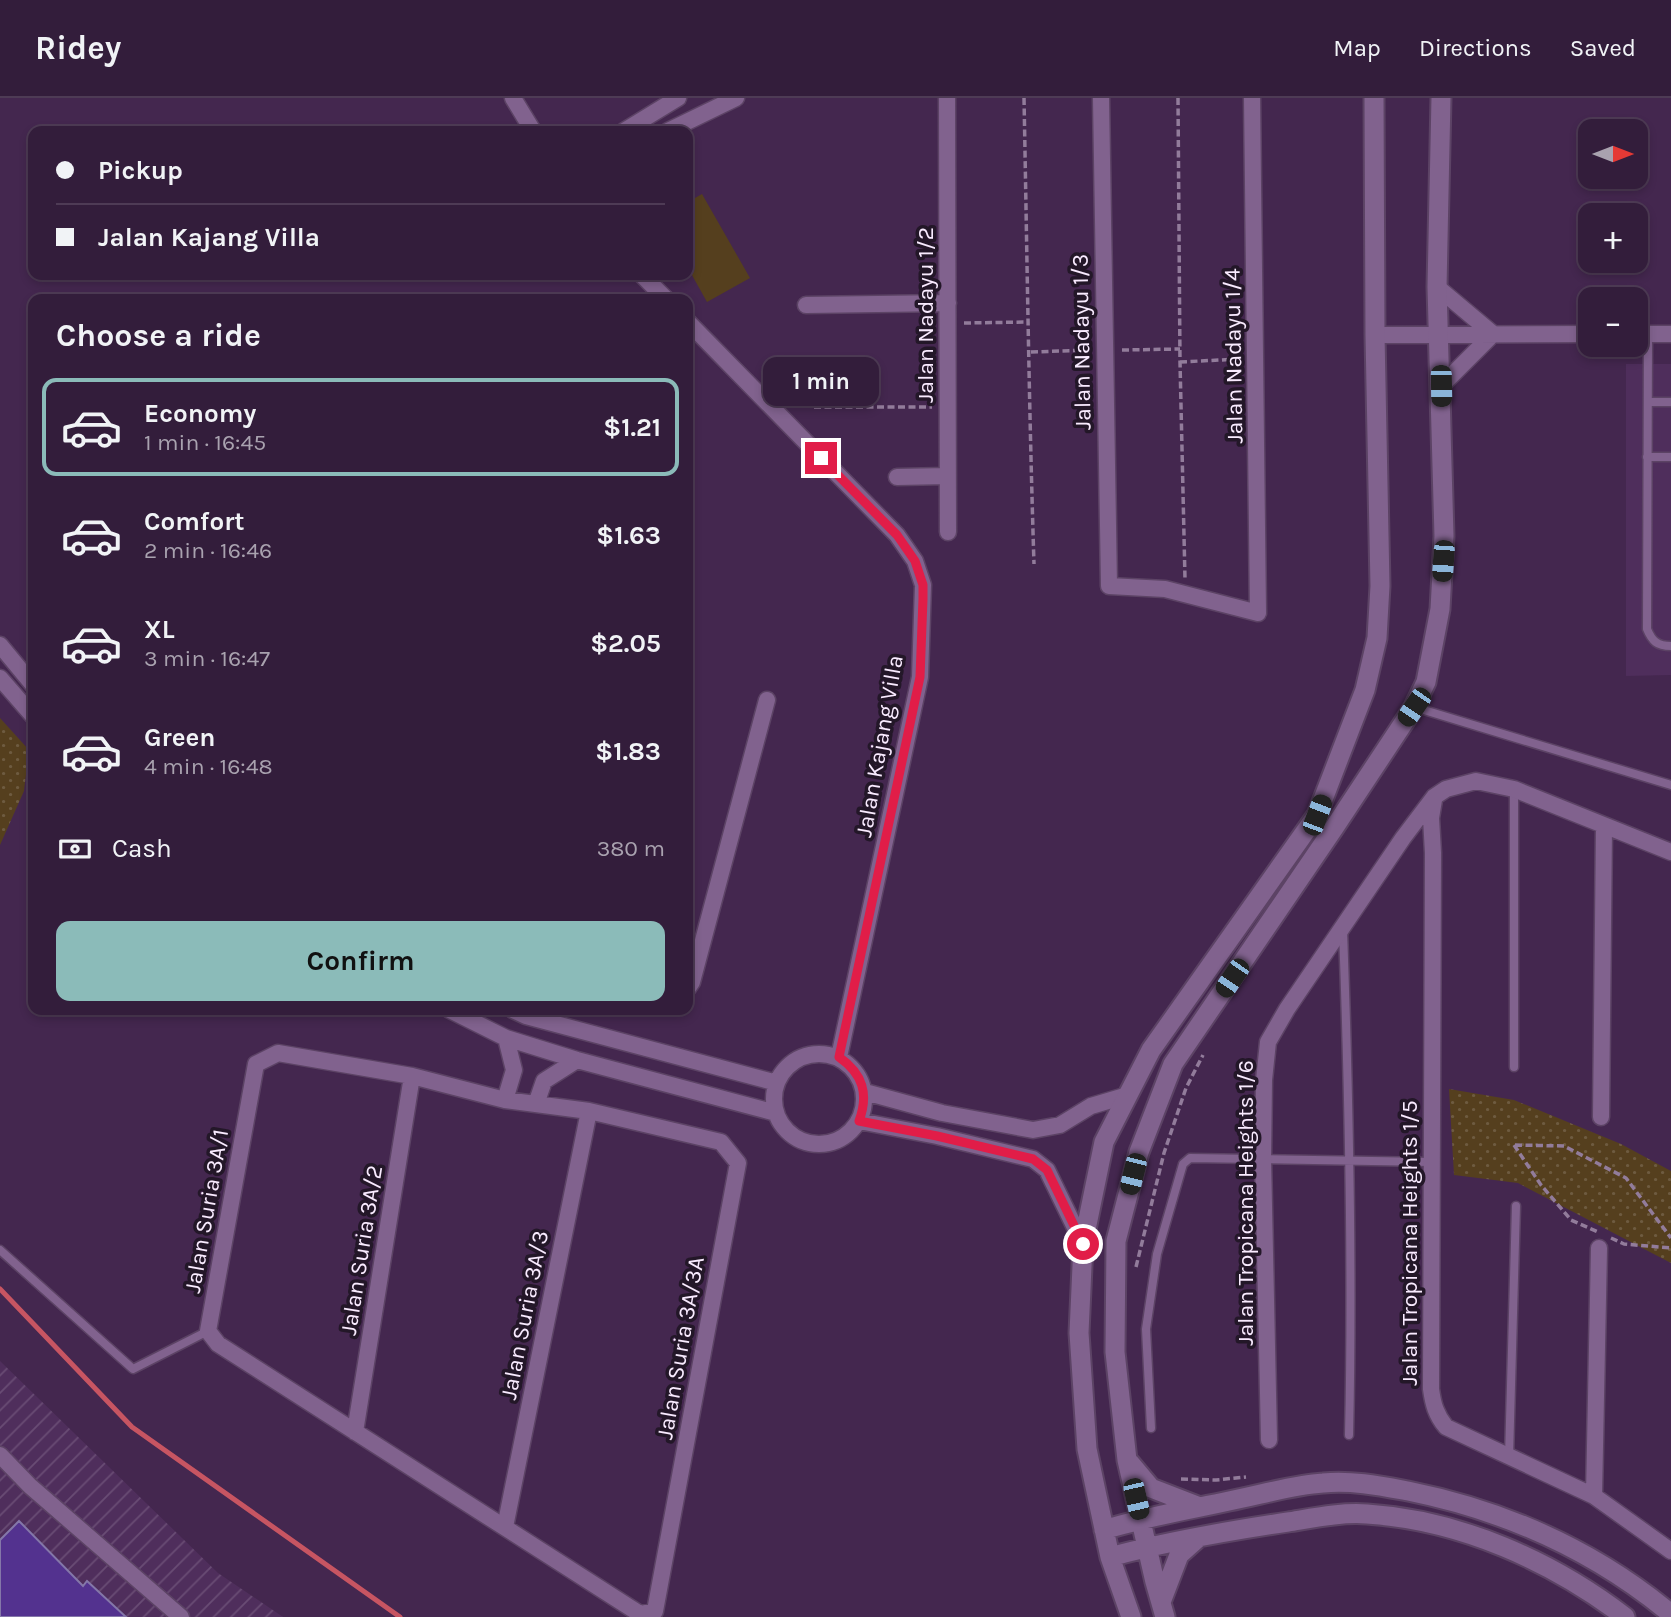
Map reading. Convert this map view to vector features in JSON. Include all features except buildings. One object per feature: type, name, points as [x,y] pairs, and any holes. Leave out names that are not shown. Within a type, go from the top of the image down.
[{"type":"street","points":[[513,98],[530,126]]},
{"type":"street","points":[[638,126],[679,98],[691,120]]},
{"type":"street","points":[[678,126],[736,98]]},
{"type":"street","name":"Jalan Nadayu 1/2","points":[[947,98],[948,532]]},
{"type":"street","name":"Jalan Nadayu 1/3","points":[[1101,98],[1109,586],[1166,589],[1185,593]]},
{"type":"street","name":"Jalan Nadayu 1/4","points":[[1185,593],[1258,613],[1260,593],[1252,98]]},
{"type":"street","points":[[1131,1617],[1110,1557],[1087,1449],[1079,1333],[1083,1244],[1104,1142],[1151,1050],[1317,815],[1364,690],[1377,638],[1381,586],[1375,335],[1374,98]]},
{"type":"street","points":[[1163,1609],[1127,1460],[1115,1352],[1116,1241],[1139,1152],[1174,1064],[1414,707],[1426,682],[1440,609],[1444,536],[1437,287],[1441,98]]},
{"type":"street","points":[[647,280],[661,294]]},
{"type":"street","points":[[1437,287],[1493,334]]},
{"type":"street","points":[[806,305],[948,303]]},
{"type":"street","name":"Jalan Kajang Villa","points":[[693,327],[897,535],[915,561],[923,585],[920,677],[839,1057]]},
{"type":"street","points":[[1441,386],[1493,334]]},
{"type":"street","points":[[1375,335],[1578,334]]},
{"type":"street","points":[[1648,335],[1671,334]]},
{"type":"street","points":[[897,477],[947,476]]},
{"type":"street","points":[[0,645],[28,679]]},
{"type":"street","points":[[0,678],[28,710]]},
{"type":"street","points":[[693,978],[767,700]]},
{"type":"street","points":[[1434,797],[1446,789],[1476,781],[1514,789],[1671,852]]},
{"type":"street","name":"Jalan Tropicana Heights 1/6","points":[[1269,1440],[1263,1159],[1264,1080],[1268,1042],[1287,1009],[1403,838],[1434,797]]},
{"type":"street","name":"Jalan Tropicana Heights 1/5","points":[[1434,797],[1431,818],[1433,1405],[1438,1418],[1446,1427],[1594,1496],[1671,1551]]},
{"type":"street","points":[[1601,1117],[1604,827]]},
{"type":"street","points":[[1403,838],[1420,834],[1433,853]]},
{"type":"street","points":[[460,1015],[506,1038],[577,1060],[776,1113]]},
{"type":"street","points":[[524,1015],[777,1083]]},
{"type":"street","points":[[505,1100],[514,1070],[506,1038]]},
{"type":"street","name":"Jalan Suria 3A/1","points":[[208,1331],[256,1064],[278,1053],[412,1076],[505,1100]]},
{"type":"street","points":[[825,1053],[839,1057],[851,1066],[860,1078],[864,1107],[859,1121],[850,1133],[837,1141],[807,1143],[783,1126],[776,1113],[774,1097],[777,1083],[784,1069],[809,1054],[825,1053]]},
{"type":"street","points":[[536,1104],[544,1081],[577,1060]]},
{"type":"street","name":"Jalan Suria 3A/2","points":[[355,1432],[412,1076]]},
{"type":"street","points":[[864,1092],[942,1113],[1033,1130],[1060,1125],[1091,1106],[1128,1095]]},
{"type":"street","name":"Jalan Suria 3A/3A","points":[[505,1100],[589,1111],[722,1142],[738,1163],[655,1611],[640,1614],[505,1527]]},
{"type":"street","name":"Jalan Suria 3A/3","points":[[505,1527],[589,1111]]},
{"type":"street","points":[[859,1121],[1033,1159],[1047,1170],[1083,1244]]},
{"type":"street","points":[[1594,1496],[1599,1248]]},
{"type":"street","points":[[208,1331],[218,1344],[505,1527]]},
{"type":"street","points":[[0,1455],[30,1486],[181,1617]]},
{"type":"street","points":[[1127,1460],[1151,1488],[1200,1507]]},
{"type":"street","points":[[1104,1530],[1141,1519],[1325,1482],[1381,1486],[1456,1501],[1519,1522],[1583,1552],[1642,1590],[1671,1614]]},
{"type":"street","points":[[1110,1557],[1199,1537],[1314,1518],[1364,1513],[1409,1518],[1458,1530],[1517,1552],[1569,1577],[1625,1617]]},
{"type":"street","points":[[1163,1609],[1179,1555],[1199,1537]]},
{"type":"lane","points":[[1644,357],[1648,402],[1647,629],[1652,640],[1661,646],[1671,646]]},
{"type":"lane","points":[[1648,402],[1671,402]]},
{"type":"lane","points":[[1647,457],[1671,457]]},
{"type":"lane","points":[[1414,707],[1671,785]]},
{"type":"lane","points":[[1514,789],[1514,1067]]},
{"type":"lane","points":[[1343,927],[1348,1081],[1351,1365],[1349,1435]]},
{"type":"lane","points":[[1151,1428],[1146,1329],[1157,1254],[1183,1164],[1190,1158],[1431,1162]]},
{"type":"lane","points":[[1509,1457],[1516,1206]]},
{"type":"lane","points":[[0,1250],[133,1369],[208,1331]]},
{"type":"path","points":[[1024,98],[1034,564]]},
{"type":"path","points":[[1178,98],[1185,593]]},
{"type":"path","points":[[948,324],[1029,322]]},
{"type":"path","points":[[1180,362],[1256,358]]},
{"type":"path","points":[[814,407],[948,407]]},
{"type":"path","points":[[1136,1269],[1164,1153],[1186,1088],[1205,1052]]},
{"type":"path","points":[[1671,1238],[1626,1178],[1564,1146],[1514,1145],[1541,1185],[1571,1220],[1624,1244],[1671,1248]]},
{"type":"path","points":[[1177,1479],[1250,1477]]},
{"type":"shaded area","points":[[702,194],[750,278],[707,302],[693,277],[693,199]]},
{"type":"shaded area","points":[[1626,364],[1671,364],[1671,675],[1626,676]]},
{"type":"shaded area","points":[[0,718],[28,749],[28,758],[24,791],[0,845]]},
{"type":"shaded area","points":[[1449,1089],[1514,1100],[1621,1144],[1671,1171],[1671,1263],[1518,1183],[1454,1175]]},
{"type":"shaded area","points":[[0,1361],[218,1573],[283,1617],[0,1617]]},
{"type":"waterway","points":[[0,1289],[132,1427],[400,1617]]},
{"type":"route","points":[[821,458],[897,535],[915,561],[923,585],[920,677],[839,1057],[851,1066],[860,1078],[864,1107],[859,1121],[1033,1159],[1047,1170],[1083,1244]]}]
